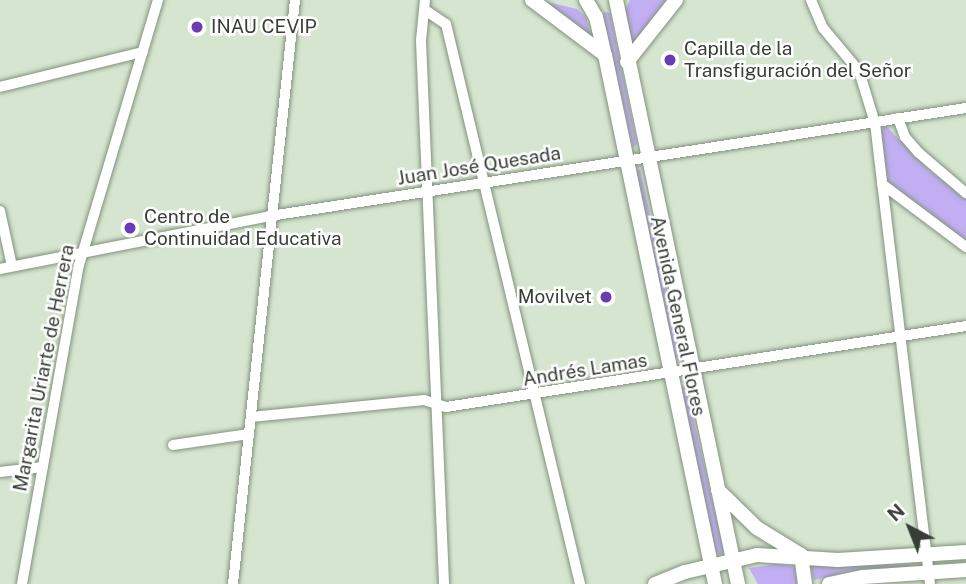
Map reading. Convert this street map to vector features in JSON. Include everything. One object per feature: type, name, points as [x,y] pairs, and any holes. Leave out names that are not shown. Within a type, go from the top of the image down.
[{"type":"main road","points":[[532,0],[605,55]]},
{"type":"main road","name":"Avenida General Flores","points":[[586,0],[596,18],[605,55],[625,162],[715,584]]},
{"type":"main road","name":"Avenida General Flores","points":[[616,0],[691,371],[738,584]]},
{"type":"main road","points":[[627,62],[676,0]]},
{"type":"main road","points":[[717,489],[757,528],[800,555],[805,584]]},
{"type":"main road","points":[[655,584],[682,578],[712,565],[757,555],[800,555],[838,560],[966,552]]},
{"type":"main road","points":[[829,584],[863,577],[929,579],[966,570]]},
{"type":"street","name":"Margarita Uriarte de Herrera","points":[[22,584],[83,253],[158,0]]},
{"type":"street","points":[[233,584],[295,0]]},
{"type":"street","points":[[811,0],[823,28],[859,71],[875,123],[929,579]]},
{"type":"street","points":[[425,5],[446,24],[580,584]]},
{"type":"street","points":[[425,5],[421,41],[444,584]]},
{"type":"street","points":[[0,87],[143,52]]},
{"type":"street","name":"Juan José Quesada","points":[[0,268],[270,216],[966,108]]},
{"type":"street","points":[[898,118],[905,137],[919,153],[966,193]]},
{"type":"street","points":[[882,184],[966,247]]},
{"type":"street","points":[[0,211],[12,266]]},
{"type":"street","name":"Andrés Lamas","points":[[251,417],[424,400],[446,407],[535,396],[966,326]]},
{"type":"street","points":[[173,445],[249,434]]},
{"type":"street","points":[[0,472],[43,467]]},
{"type":"shaded area","points":[[539,0],[577,9],[586,17],[591,37]]},
{"type":"shaded area","points":[[630,0],[673,0],[633,48],[625,10]]},
{"type":"shaded area","points":[[605,12],[610,13],[637,144],[633,148],[602,15]]},
{"type":"shaded area","points":[[886,126],[931,172],[966,198],[966,242],[887,181],[881,130]]},
{"type":"shaded area","points":[[640,169],[682,358],[678,361],[674,356],[635,172]]},
{"type":"shaded area","points":[[685,382],[724,551],[721,555],[716,552],[681,389]]},
{"type":"shaded area","points":[[778,564],[795,567],[797,584],[758,584],[749,568]]},
{"type":"shaded area","points":[[810,565],[909,565],[909,568],[853,571],[814,580]]},
{"type":"place","name":"INAU CEVIP","points":[[197,27]]},
{"type":"place","name":"Capilla de la Transfiguración del Señor","points":[[670,60]]},
{"type":"place","name":"Centro de Continuidad Educativa","points":[[130,228]]},
{"type":"place","name":"Movilvet","points":[[606,297]]}]
